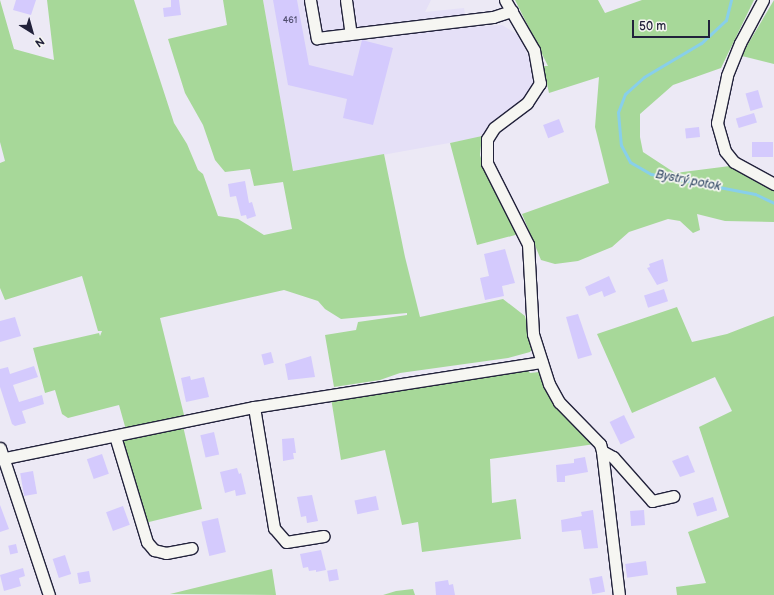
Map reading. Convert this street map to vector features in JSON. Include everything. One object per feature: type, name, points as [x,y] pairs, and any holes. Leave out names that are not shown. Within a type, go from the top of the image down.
[{"type":"street","points":[[310,0],[317,38],[492,17],[512,12]]},
{"type":"street","points":[[346,0],[351,34]]},
{"type":"street","points":[[505,0],[534,50],[540,83],[527,103],[494,128],[487,139],[486,153],[492,175],[524,231],[528,244],[530,309],[541,362],[559,402],[600,444],[619,595]]},
{"type":"street","points":[[764,0],[740,44],[727,76],[717,123],[725,151],[734,162],[774,184]]},
{"type":"street","points":[[2,459],[254,407],[541,362]]},
{"type":"street","points":[[254,407],[274,528],[286,542],[324,536]]},
{"type":"street","points":[[115,436],[147,542],[154,550],[166,553],[192,548]]},
{"type":"street","points":[[0,448],[2,459],[49,595]]},
{"type":"street","points":[[602,452],[613,457],[652,501],[673,496]]},
{"type":"shaded area","points":[[263,0],[431,0],[425,12],[464,8],[467,27],[502,25],[520,36],[534,70],[534,81],[530,93],[522,103],[477,138],[293,171]]},
{"type":"green space","points":[[0,0],[14,49],[54,60],[47,0],[134,0],[174,123],[187,144],[198,170],[203,174],[218,216],[238,219],[264,235],[292,229],[283,182],[254,186],[250,169],[225,172],[215,160],[203,125],[185,93],[168,39],[227,25],[223,0],[263,0],[293,171],[384,154],[405,257],[420,317],[503,299],[525,316],[533,348],[530,352],[508,358],[400,373],[380,380],[334,387],[325,335],[356,330],[358,322],[407,315],[407,313],[341,319],[325,309],[318,301],[284,290],[160,318],[185,419],[126,430],[119,405],[68,418],[62,414],[55,390],[45,393],[33,348],[99,333],[100,336],[102,331],[98,331],[82,276],[5,300],[0,288],[0,163],[5,161],[0,142]]},
{"type":"green space","points":[[515,0],[598,0],[605,13],[642,0],[754,0],[721,68],[673,85],[640,114],[640,137],[643,152],[675,173],[730,166],[774,191],[774,222],[725,221],[697,214],[700,230],[693,233],[680,221],[668,219],[629,232],[612,247],[578,261],[555,264],[541,260],[522,214],[609,183],[595,127],[599,77],[549,93],[543,66],[548,66]]},
{"type":"green space","points":[[774,0],[774,64],[742,56],[745,49]]},
{"type":"green space","points":[[482,136],[480,155],[486,174],[519,234],[477,245],[450,143]]},
{"type":"green space","points":[[677,307],[692,342],[727,334],[774,316],[774,595],[677,595],[676,587],[706,583],[688,532],[729,517],[699,427],[732,411],[715,377],[632,413],[597,334]]},
{"type":"green space","points":[[526,368],[530,373],[539,372],[542,375],[595,444],[490,459],[492,503],[516,499],[521,539],[422,552],[418,522],[402,525],[385,450],[341,460],[331,398],[387,389],[413,388],[416,385]]},
{"type":"green space","points":[[183,426],[202,509],[145,523],[122,444],[125,439]]},
{"type":"green space","points":[[272,569],[276,595],[170,594]]},
{"type":"green space","points":[[413,589],[415,595],[383,595],[396,591]]},
{"type":"building","points":[[16,0],[36,0],[31,15],[13,10]]},
{"type":"building","points":[[171,0],[179,0],[181,15],[164,17],[163,8],[171,7]]},
{"type":"building","points":[[273,0],[297,0],[309,65],[353,76],[362,40],[393,48],[373,125],[343,118],[347,99],[288,85]]},
{"type":"building","points":[[758,90],[763,107],[750,111],[746,94]]},
{"type":"building","points":[[754,113],[757,123],[739,128],[736,119]]},
{"type":"building","points":[[559,119],[564,132],[548,138],[543,125]]},
{"type":"building","points":[[699,127],[700,137],[686,138],[685,128]]},
{"type":"building","points":[[752,142],[773,142],[773,157],[752,157]]},
{"type":"building","points":[[245,181],[249,203],[252,202],[256,216],[247,219],[246,215],[241,216],[236,196],[230,197],[228,184]]},
{"type":"building","points":[[505,249],[515,283],[502,286],[504,296],[485,300],[480,278],[489,276],[484,254]]},
{"type":"building","points":[[663,259],[668,281],[657,285],[647,268],[650,267],[649,264]]},
{"type":"building","points":[[609,276],[616,292],[604,297],[602,291],[589,296],[585,287]]},
{"type":"building","points":[[664,289],[668,301],[648,308],[644,295]]},
{"type":"building","points":[[578,314],[592,355],[578,359],[566,317]]},
{"type":"building","points":[[15,317],[21,336],[0,342],[0,321]]},
{"type":"building","points":[[271,352],[274,363],[264,365],[261,355]]},
{"type":"building","points":[[311,356],[315,377],[288,380],[285,364]]},
{"type":"building","points":[[34,366],[38,377],[13,385],[19,402],[42,395],[44,404],[22,411],[26,423],[15,426],[12,424],[0,387],[0,369],[8,367],[10,374]]},
{"type":"building","points":[[190,376],[191,380],[204,377],[209,397],[186,402],[181,378]]},
{"type":"building","points":[[624,415],[635,437],[621,444],[610,422]]},
{"type":"building","points":[[214,432],[219,454],[206,458],[200,435]]},
{"type":"building","points":[[294,438],[296,453],[293,453],[294,459],[283,461],[282,439]]},
{"type":"building","points":[[102,454],[109,474],[94,479],[87,459]]},
{"type":"building","points":[[688,455],[695,472],[680,477],[672,461]]},
{"type":"building","points":[[585,457],[588,472],[565,476],[565,482],[557,482],[556,465],[574,463],[574,459]]},
{"type":"building","points":[[237,468],[239,474],[241,473],[246,494],[236,496],[235,490],[225,493],[220,472]]},
{"type":"building","points":[[33,471],[37,494],[24,496],[20,473]]},
{"type":"building","points":[[312,495],[318,521],[307,523],[306,516],[301,517],[297,497]]},
{"type":"building","points":[[376,496],[379,510],[357,514],[354,501]]},
{"type":"building","points":[[713,497],[717,510],[697,517],[693,503]]},
{"type":"building","points":[[0,505],[9,529],[0,532]]},
{"type":"building","points":[[123,506],[130,525],[113,531],[106,512]]},
{"type":"building","points":[[593,510],[598,548],[584,549],[581,530],[562,532],[561,520],[582,516],[581,512]]},
{"type":"building","points":[[644,510],[645,525],[631,526],[630,511]]},
{"type":"building","points":[[218,518],[226,552],[209,556],[201,522]]},
{"type":"building","points":[[16,544],[18,553],[10,555],[8,546]]},
{"type":"building","points":[[321,550],[326,570],[316,572],[316,570],[309,571],[308,567],[303,568],[300,554]]},
{"type":"building","points":[[65,555],[71,574],[59,578],[53,559]]},
{"type":"building","points":[[646,561],[648,575],[627,578],[625,564]]},
{"type":"building","points":[[23,568],[25,576],[19,578],[21,586],[4,591],[0,575]]},
{"type":"building","points":[[337,569],[339,580],[329,582],[327,571]]},
{"type":"building","points":[[89,571],[91,582],[79,584],[77,573]]},
{"type":"building","points":[[602,576],[605,592],[592,594],[589,578]]},
{"type":"building","points":[[448,580],[449,585],[453,584],[455,595],[436,595],[435,582]]},
{"type":"waterway","name":"Bystrý potok","points":[[731,0],[726,20],[701,43],[644,77],[625,94],[618,112],[621,145],[630,162],[651,174],[755,194],[774,203]]}]
